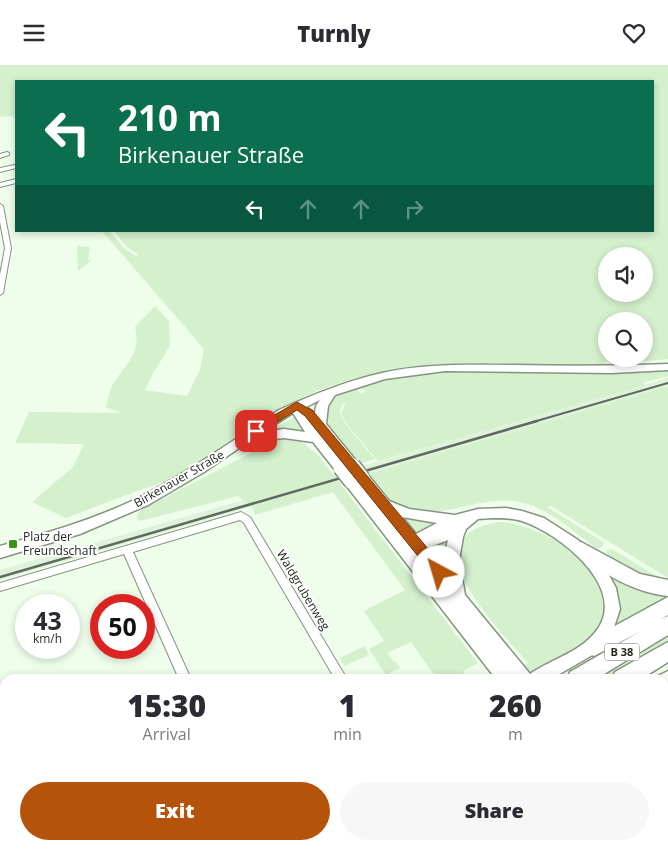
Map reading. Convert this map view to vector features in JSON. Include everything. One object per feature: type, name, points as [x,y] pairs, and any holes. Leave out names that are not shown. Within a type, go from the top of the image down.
[{"type":"highway","points":[[581,549],[638,582],[654,587],[668,588]]},
{"type":"highway","points":[[594,647],[668,605]]},
{"type":"highway","name":"B 38","points":[[585,674],[668,625]]},
{"type":"highway","name":"B 38","points":[[630,674],[668,651]]},
{"type":"main road","points":[[300,409],[352,385],[391,374],[445,368],[612,370],[668,367]]},
{"type":"main road","points":[[320,425],[322,406],[329,394]]},
{"type":"main road","points":[[300,409],[320,425],[346,467]]},
{"type":"main road","points":[[300,409],[300,417],[317,439],[346,467],[412,546],[511,674]]},
{"type":"main road","name":"Birkenauer Straße","points":[[229,450],[252,439],[300,409]]},
{"type":"main road","name":"Birkenauer Straße","points":[[0,559],[48,544],[74,530],[151,497],[229,450],[269,421],[300,409]]},
{"type":"main road","name":"Birkenauer Straße","points":[[252,439],[291,432],[317,439]]},
{"type":"main road","points":[[357,480],[385,505],[412,546],[462,600],[511,674]]},
{"type":"main road","points":[[385,505],[408,514],[458,524],[453,543],[451,564],[462,600]]},
{"type":"main road","name":"B 38","points":[[412,546],[432,542],[475,515],[505,512],[525,516],[545,525],[581,549],[604,578],[610,590],[613,605],[611,621],[594,647]]},
{"type":"main road","name":"Birkenauer Straße","points":[[0,552],[74,530]]},
{"type":"main road","points":[[545,674],[594,647]]},
{"type":"street","points":[[0,156],[7,154]]},
{"type":"street","points":[[0,170],[15,167]]},
{"type":"street","points":[[0,185],[15,181]]},
{"type":"street","points":[[0,206],[6,259],[0,293]]},
{"type":"street","name":"Waldgrubenweg","points":[[127,550],[241,516],[247,520],[338,674]]},
{"type":"street","points":[[0,587],[127,550],[183,674]]},
{"type":"shaded area","points":[[0,65],[668,65],[668,359],[653,360],[653,312],[598,312],[598,367],[497,363],[462,364],[394,370],[360,377],[304,396],[285,406],[168,480],[66,518],[32,502],[73,467],[84,444],[15,443],[29,412],[122,413],[106,407],[110,390],[134,353],[136,346],[135,327],[155,306],[169,321],[170,346],[145,390],[187,396],[200,370],[204,349],[103,232],[110,232],[124,248],[136,256],[138,254],[127,247],[115,232],[654,232],[654,80],[15,80],[15,119],[13,116],[0,117]]},
{"type":"shaded area","points":[[77,246],[90,247],[88,260],[93,259],[78,271]]},
{"type":"shaded area","points":[[474,370],[630,372],[668,370],[668,376],[643,383],[645,385],[378,461],[345,422],[341,413],[346,402],[342,405],[340,413],[344,422],[375,459],[359,464],[338,440],[327,421],[326,412],[329,403],[337,396],[356,389],[362,394],[366,391],[360,387],[397,378]]},
{"type":"shaded area","points":[[668,378],[668,386],[368,474],[340,484],[336,482],[0,580],[0,570]]},
{"type":"shaded area","points":[[668,386],[668,578],[551,506],[547,507],[605,543],[598,550],[558,519],[525,503],[496,501],[431,512],[415,511],[399,506],[384,495],[368,474]]},
{"type":"shaded area","points":[[295,417],[308,433],[270,431],[271,430]]},
{"type":"shaded area","points":[[294,436],[318,455],[478,663],[463,671],[465,674],[433,674],[411,642],[389,652],[388,654],[400,668],[385,674],[369,649],[384,641],[364,611],[405,590],[333,492],[255,515],[253,509],[238,496],[140,521],[136,517],[141,510],[251,453],[260,443],[275,438]]},
{"type":"shaded area","points":[[402,515],[419,520],[440,522],[415,534]]},
{"type":"shaded area","points":[[499,522],[510,523],[537,531],[576,553],[594,570],[609,606],[597,632],[585,642],[529,674],[511,674],[528,663],[481,608],[467,586],[459,565],[460,546],[472,531]]},
{"type":"shaded area","points":[[450,538],[447,574],[428,549]]},
{"type":"shaded area","points":[[612,549],[663,580],[648,578],[623,563],[614,562],[606,551]]},
{"type":"shaded area","points":[[596,563],[668,592],[668,601],[610,631],[616,622],[618,612]]},
{"type":"shaded area","points":[[668,636],[668,640],[612,674],[605,674]]},
{"type":"shaded area","points":[[365,646],[369,655],[344,666],[340,658]]},
{"type":"railway","points":[[533,422],[668,383]]},
{"type":"railway","points":[[0,577],[537,421]]},
{"type":"place","name":"Platz der Freundschaft","points":[[13,544]]},
{"type":"route","points":[[256,431],[269,421],[297,406],[309,413],[439,572]]}]
